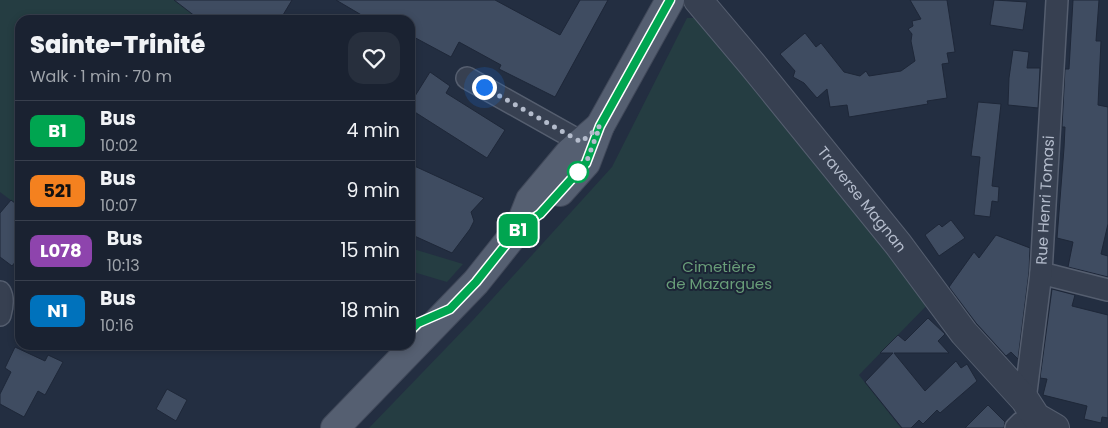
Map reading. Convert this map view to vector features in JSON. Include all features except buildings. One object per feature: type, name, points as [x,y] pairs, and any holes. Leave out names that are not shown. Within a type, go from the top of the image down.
[{"type":"main road","points":[[415,345],[476,282],[519,228],[540,214],[586,163],[591,134],[670,0]]},
{"type":"main road","points":[[335,428],[410,350]]},
{"type":"street","name":"Traverse Magnan","points":[[698,0],[898,244],[964,333],[1033,418]]},
{"type":"street","name":"Rue Henri Tomasi","points":[[1033,418],[1058,0]]},
{"type":"street","points":[[468,78],[591,134]]},
{"type":"street","points":[[1041,273],[1108,290]]},
{"type":"street","points":[[0,292],[2,296],[0,315]]},
{"type":"green space","points":[[0,0],[192,0],[211,15],[15,15],[15,203],[0,192]]},
{"type":"green space","name":"Cimetière de Mazargues","points":[[687,18],[703,18],[931,301],[859,375],[901,428],[369,428],[474,319],[612,167]]},
{"type":"green space","points":[[415,250],[463,264],[447,282],[415,272]]},
{"type":"bus line","name":"B1","points":[[415,326],[450,309],[476,282],[519,228],[540,214],[586,163],[600,126],[670,0]]},
{"type":"route","points":[[484,87],[581,142],[600,126],[586,163],[574,177],[578,172]]}]
